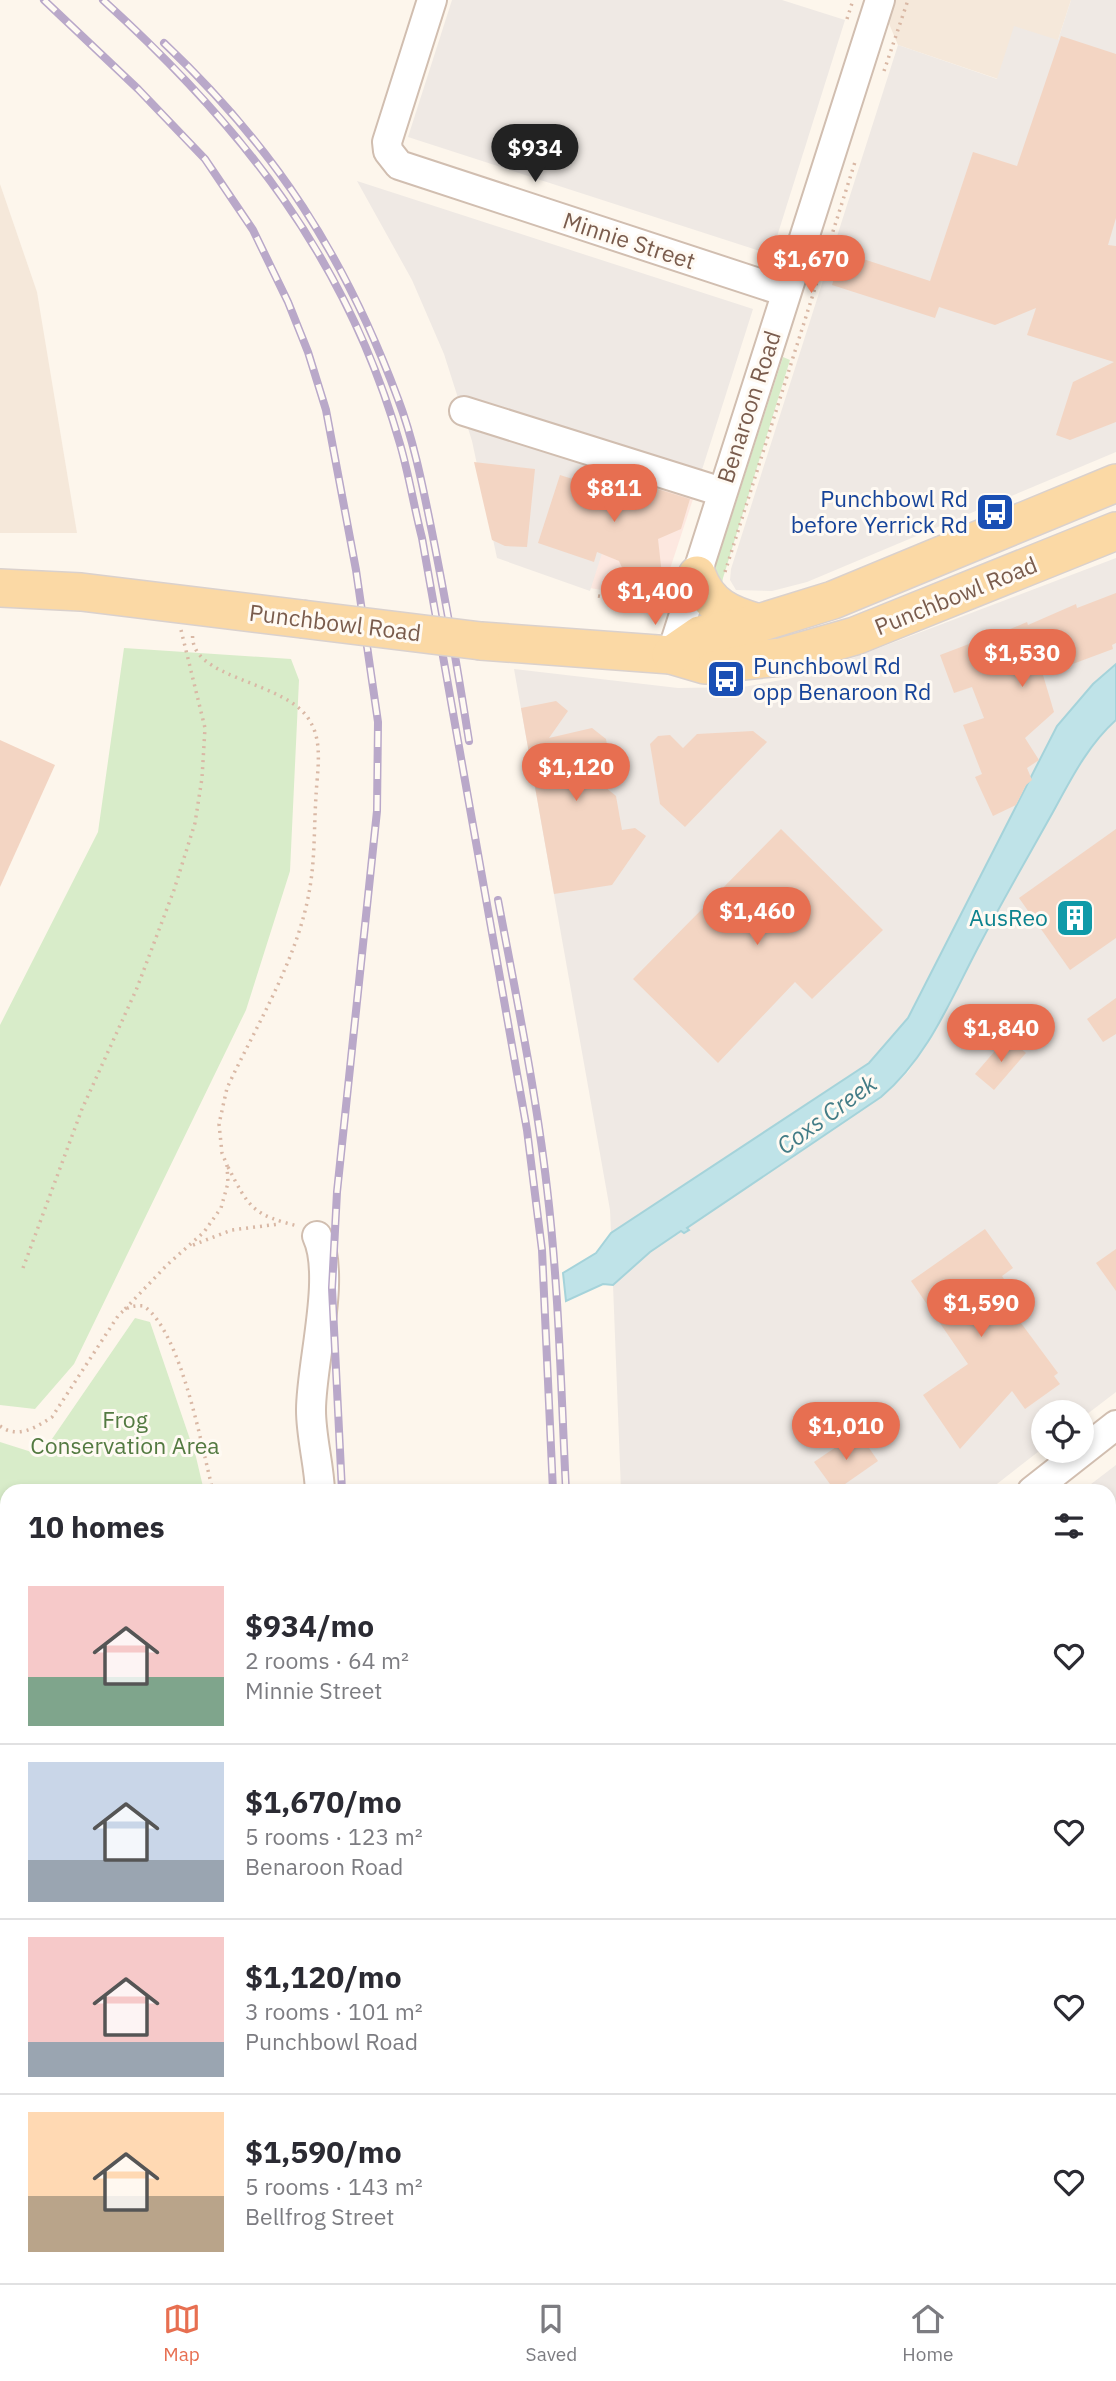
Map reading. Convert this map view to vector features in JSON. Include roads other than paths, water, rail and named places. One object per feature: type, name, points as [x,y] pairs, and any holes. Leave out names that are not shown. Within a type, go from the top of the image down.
[{"type":"main road","name":"Punchbowl Road","points":[[671,655],[700,635],[759,623],[833,600],[1116,483]]},
{"type":"main road","name":"Punchbowl Road","points":[[0,587],[143,598],[481,641],[671,655],[705,665],[759,661],[808,651],[943,602],[1116,531]]},
{"type":"main road","points":[[696,579],[717,606],[727,613],[759,623]]},
{"type":"main road","points":[[0,616],[65,590]]},
{"type":"street","name":"Minnie Street","points":[[432,0],[387,142],[388,151],[400,165],[786,292]]},
{"type":"street","name":"Benaroon Road","points":[[671,655],[786,292],[872,0]]},
{"type":"street","points":[[464,411],[722,492]]},
{"type":"street","points":[[317,1236],[323,1259],[321,1319],[310,1411],[319,1484]]},
{"type":"street","points":[[1041,1484],[1116,1425]]},
{"type":"water","name":"Coxs Creek","points":[[1116,664],[1116,720],[1097,740],[1073,775],[938,1025],[913,1064],[881,1097],[687,1228],[689,1230],[684,1233],[681,1231],[650,1252],[613,1285],[603,1284],[566,1301],[563,1273],[596,1253],[611,1233],[869,1063],[908,1018],[1057,726],[1093,684]]},
{"type":"railway","points":[[44,0],[138,89],[205,159],[253,230],[288,302],[308,352],[326,410],[356,570],[378,722],[377,811],[337,1192],[332,1288],[342,1484]]},
{"type":"railway","points":[[103,0],[201,97],[245,148],[284,200],[320,256],[351,314],[378,377],[400,444],[422,538],[527,1130],[542,1250],[553,1484]]},
{"type":"railway","points":[[164,43],[204,83],[273,164],[330,251],[377,347],[404,415],[418,465],[469,741]]},
{"type":"railway","points":[[498,900],[531,1080],[547,1188],[557,1302],[566,1484]]},
{"type":"place","name":"Punchbowl Rd before Yerrick Rd","points":[[995,512]]},
{"type":"place","name":"Punchbowl Rd opp Benaroon Rd","points":[[726,679]]},
{"type":"place","name":"AusReo","points":[[1075,918]]},
{"type":"park label","name":"Frog Conservation Area","points":[[125,1433]]}]
